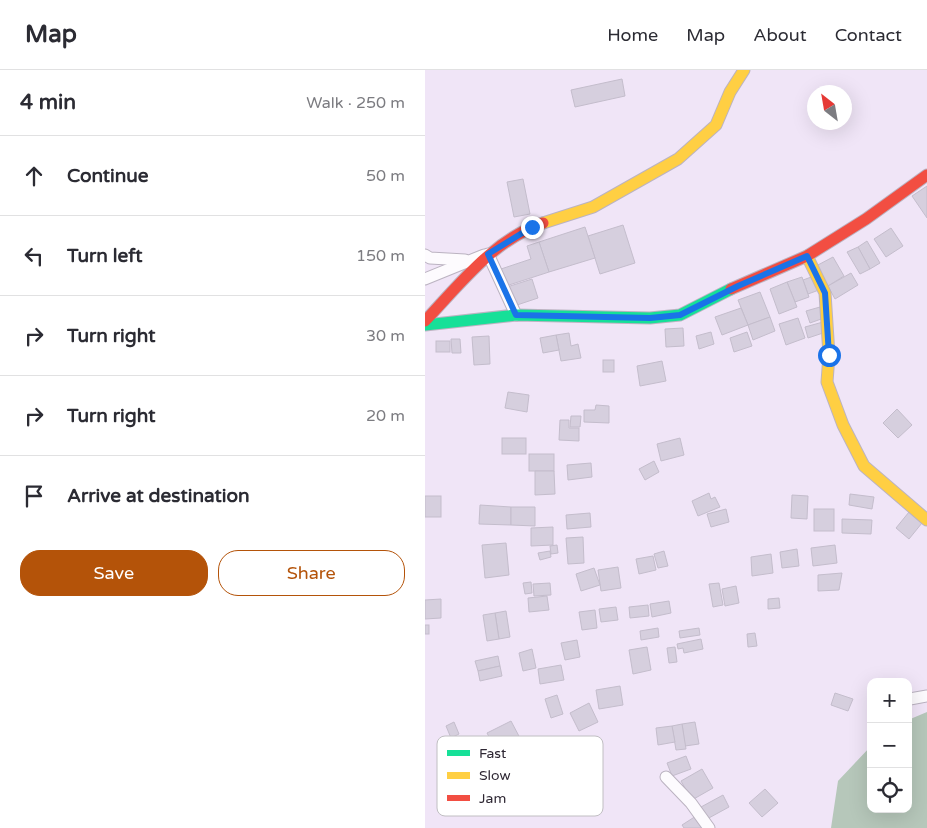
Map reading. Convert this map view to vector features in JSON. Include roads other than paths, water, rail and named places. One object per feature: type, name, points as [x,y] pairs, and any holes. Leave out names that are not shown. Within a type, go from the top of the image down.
[{"type":"street","points":[[425,279],[488,254],[532,227],[593,207],[678,158],[716,125],[730,92],[744,70]]},
{"type":"street","points":[[425,325],[516,315],[650,318],[680,315],[738,286],[807,256],[866,219],[927,176]]},
{"type":"street","points":[[425,255],[430,258],[461,261],[488,254]]},
{"type":"street","points":[[488,254],[516,315]]},
{"type":"street","points":[[425,321],[488,254]]},
{"type":"street","points":[[807,256],[825,293],[829,355],[827,382],[843,424],[864,466],[927,520]]},
{"type":"street","points":[[912,699],[927,696]]},
{"type":"street","points":[[666,777],[691,803],[709,828]]}]
